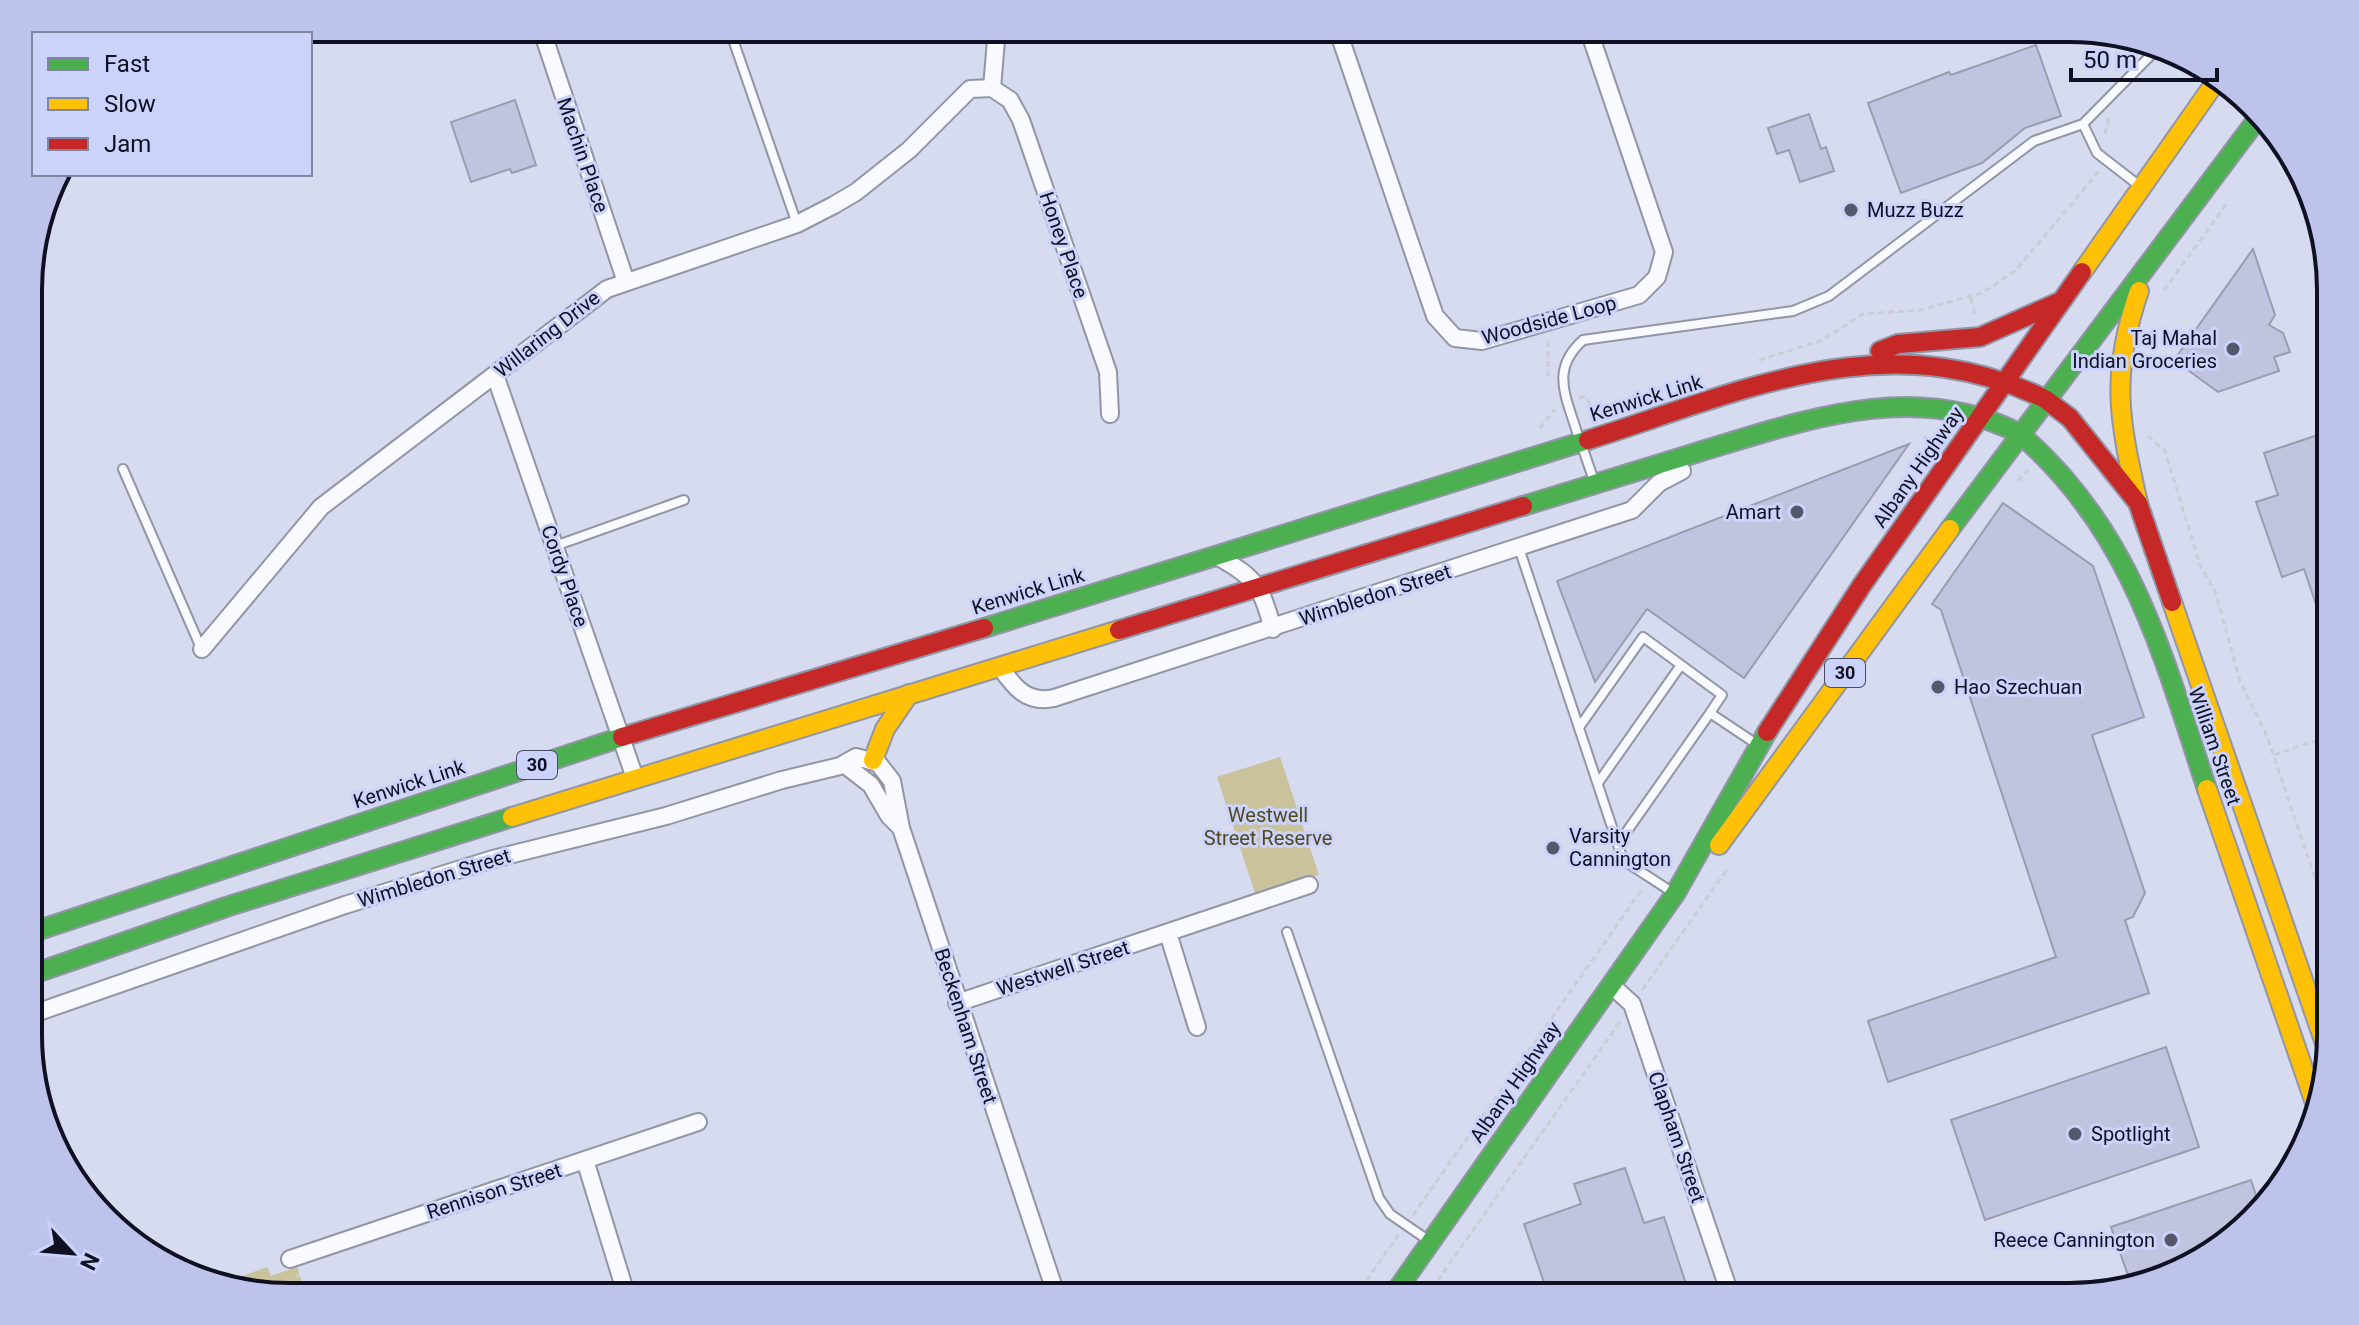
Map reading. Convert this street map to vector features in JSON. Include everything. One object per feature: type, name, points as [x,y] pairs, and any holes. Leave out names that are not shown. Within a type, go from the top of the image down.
[{"type":"main road","name":"Albany Highway","points":[[1402,1282],[1675,894],[1759,745],[1862,585],[2212,87]]},
{"type":"main road","name":"Albany Highway","points":[[1675,894],[1728,835],[2045,399],[2253,125]]},
{"type":"main road","points":[[2138,503],[2115,389],[2127,321],[2151,259]]},
{"type":"main road","points":[[1837,366],[1898,344],[1980,337],[2063,300]]},
{"type":"main road","name":"Kenwick Link","points":[[42,929],[620,738],[1218,557],[1580,441],[1837,366],[1887,362],[1936,365],[2006,380],[2045,399]]},
{"type":"main road","name":"William Street","points":[[2045,399],[2070,418],[2138,503],[2316,1017]]},
{"type":"main road","name":"30","points":[[42,971],[226,907],[635,778],[1814,417],[1882,407],[1922,407],[1982,415],[2020,434]]},
{"type":"main road","name":"William Street","points":[[2020,434],[2073,481],[2092,505],[2112,540],[2155,637],[2310,1090]]},
{"type":"main road","points":[[873,760],[885,729],[909,694]]},
{"type":"street","name":"Machin Place","points":[[546,42],[626,282]]},
{"type":"street","points":[[992,88],[996,42]]},
{"type":"street","name":"Woodside Loop","points":[[1342,42],[1435,316],[1455,338],[1482,341],[1639,295],[1657,277],[1664,252],[1593,42]]},
{"type":"street","name":"Willaring Drive","points":[[202,649],[321,507],[607,289],[797,224],[877,177],[970,89],[992,88]]},
{"type":"street","name":"Honey Place","points":[[992,88],[1010,100],[1021,120],[1108,372],[1110,414]]},
{"type":"street","name":"Cordy Place","points":[[495,375],[635,778]]},
{"type":"street","name":"Wimbledon Street","points":[[1000,667],[1026,696],[1046,700],[1273,629],[1632,510],[1668,476],[1719,457],[1742,438]]},
{"type":"street","points":[[1218,557],[1245,571],[1260,586],[1273,629]]},
{"type":"street","name":"Wimbledon Street","points":[[42,1011],[215,949],[493,859],[666,816],[844,764],[856,757],[873,760]]},
{"type":"street","name":"Beckenham Street","points":[[873,760],[892,781],[901,828],[1052,1283]]},
{"type":"street","points":[[844,764],[871,785],[889,816],[901,828]]},
{"type":"street","name":"Westwell Street","points":[[957,1003],[1309,885]]},
{"type":"street","points":[[1168,933],[1197,1027]]},
{"type":"street","name":"Clapham Street","points":[[1611,985],[1632,1004],[1726,1282]]},
{"type":"street","name":"Rennison Street","points":[[293,1263],[698,1122]]},
{"type":"street","points":[[585,1160],[623,1283]]},
{"type":"lane","points":[[734,42],[797,224]]},
{"type":"lane","points":[[1594,482],[1561,375],[1568,354],[1583,340],[1793,311],[1829,296],[2034,141],[2051,132],[2083,124],[2150,56]]},
{"type":"lane","points":[[2083,124],[2097,153],[2141,187]]},
{"type":"lane","points":[[123,469],[202,649]]},
{"type":"lane","points":[[555,546],[684,500]]},
{"type":"lane","points":[[1519,548],[1623,860],[1675,894]]},
{"type":"lane","points":[[1580,726],[1643,637],[1722,695],[1618,844]]},
{"type":"lane","points":[[1598,783],[1681,665]]},
{"type":"lane","points":[[1710,713],[1759,745]]},
{"type":"lane","points":[[1287,932],[1379,1198],[1390,1214],[1430,1242]]},
{"type":"path","points":[[2161,66],[2165,62]]},
{"type":"path","points":[[1852,318],[1921,310],[1971,298],[2015,271],[2114,151],[2104,136],[2109,118],[2119,108]]},
{"type":"path","points":[[2163,291],[2229,200]]},
{"type":"path","points":[[1971,298],[1977,320]]},
{"type":"path","points":[[1543,324],[1550,351],[1547,361],[1549,379]]},
{"type":"path","points":[[2145,434],[2165,451],[2200,565],[2215,591],[2240,681],[2274,755],[2316,881]]},
{"type":"path","points":[[1924,436],[1931,445]]},
{"type":"path","points":[[2015,483],[2028,470]]},
{"type":"path","points":[[2274,755],[2316,741]]},
{"type":"path","points":[[1436,1282],[1732,862]]},
{"type":"path","points":[[293,1263],[300,1283]]},
{"type":"green space","name":"Westwell Street Reserve","points":[[1280,757],[1319,875],[1256,896],[1217,777]]},
{"type":"green space","points":[[267,1267],[271,1276],[297,1267],[302,1283],[258,1281],[239,1277]]},
{"type":"building","points":[[2036,45],[2061,116],[2025,128],[1982,163],[1901,193],[1868,103],[1949,72],[1951,75]]},
{"type":"building","points":[[515,100],[536,165],[512,173],[510,169],[471,182],[451,122]]},
{"type":"building","points":[[1809,114],[1821,149],[1826,147],[1834,171],[1800,182],[1789,150],[1777,154],[1768,128]]},
{"type":"building","points":[[2253,249],[2275,315],[2269,325],[2283,333],[2290,352],[2274,357],[2279,371],[2218,392],[2178,363],[2177,356]]},
{"type":"building","points":[[2316,436],[2316,604],[2304,569],[2282,577],[2256,502],[2278,495],[2264,453]]},
{"type":"building","name":"Amart","points":[[1909,444],[1744,678],[1647,609],[1595,682],[1557,581]]},
{"type":"building","points":[[2003,503],[2093,566],[2144,717],[2092,735],[2145,893],[2133,917],[2125,920],[2149,993],[1888,1082],[1868,1021],[2056,957],[1941,610],[1932,604]]},
{"type":"building","name":"Spotlight","points":[[2166,1047],[2199,1147],[1985,1220],[1951,1120]]},
{"type":"building","points":[[1625,1168],[1644,1223],[1664,1217],[1685,1282],[1544,1282],[1524,1224],[1581,1204],[1574,1184]]},
{"type":"building","name":"Reece Cannington","points":[[2251,1180],[2256,1196],[2207,1241],[2179,1257],[2128,1275],[2111,1227]]},
{"type":"traffic: fast","points":[[1950,529],[2253,125]]},
{"type":"traffic: fast","points":[[1523,506],[1779,428],[1860,410],[1900,407],[1940,409],[1980,418],[2020,434]]},
{"type":"traffic: fast","points":[[2020,434],[2058,472],[2090,511],[2117,553],[2158,642],[2207,789]]},
{"type":"traffic: fast","points":[[984,628],[1588,440]]},
{"type":"traffic: fast","points":[[1402,1282],[1675,894],[1767,732]]},
{"type":"traffic: fast","points":[[42,929],[622,737]]},
{"type":"traffic: fast","points":[[42,971],[226,907],[512,817]]},
{"type":"traffic: slow","points":[[2082,272],[2212,87]]},
{"type":"traffic: slow","points":[[2138,503],[2120,397],[2124,348],[2139,291]]},
{"type":"traffic: slow","points":[[1719,845],[1950,529]]},
{"type":"traffic: slow","points":[[2172,602],[2316,1017]]},
{"type":"traffic: slow","points":[[512,817],[1119,630]]},
{"type":"traffic: slow","points":[[873,760],[885,729],[909,694]]},
{"type":"traffic: slow","points":[[2207,789],[2310,1090]]},
{"type":"traffic: jam","points":[[1767,732],[1862,585],[2082,272]]},
{"type":"traffic: jam","points":[[1880,351],[1898,344],[1980,337],[2059,302]]},
{"type":"traffic: jam","points":[[1588,440],[1759,385],[1815,372],[1871,365],[1928,366],[1986,377],[2045,399]]},
{"type":"traffic: jam","points":[[2045,399],[2070,418],[2138,503],[2172,602]]},
{"type":"traffic: jam","points":[[1119,630],[1523,506]]},
{"type":"traffic: jam","points":[[622,737],[984,628]]},
{"type":"place","name":"Muzz Buzz","points":[[1851,210]]},
{"type":"place","name":"Taj Mahal Indian Groceries","points":[[2233,349]]},
{"type":"place","name":"Amart","points":[[1797,512]]},
{"type":"place","name":"Hao Szechuan","points":[[1938,687]]},
{"type":"place","name":"Varsity Cannington","points":[[1553,848]]},
{"type":"place","name":"Spotlight","points":[[2075,1134]]},
{"type":"place","name":"Reece Cannington","points":[[2171,1240]]}]
